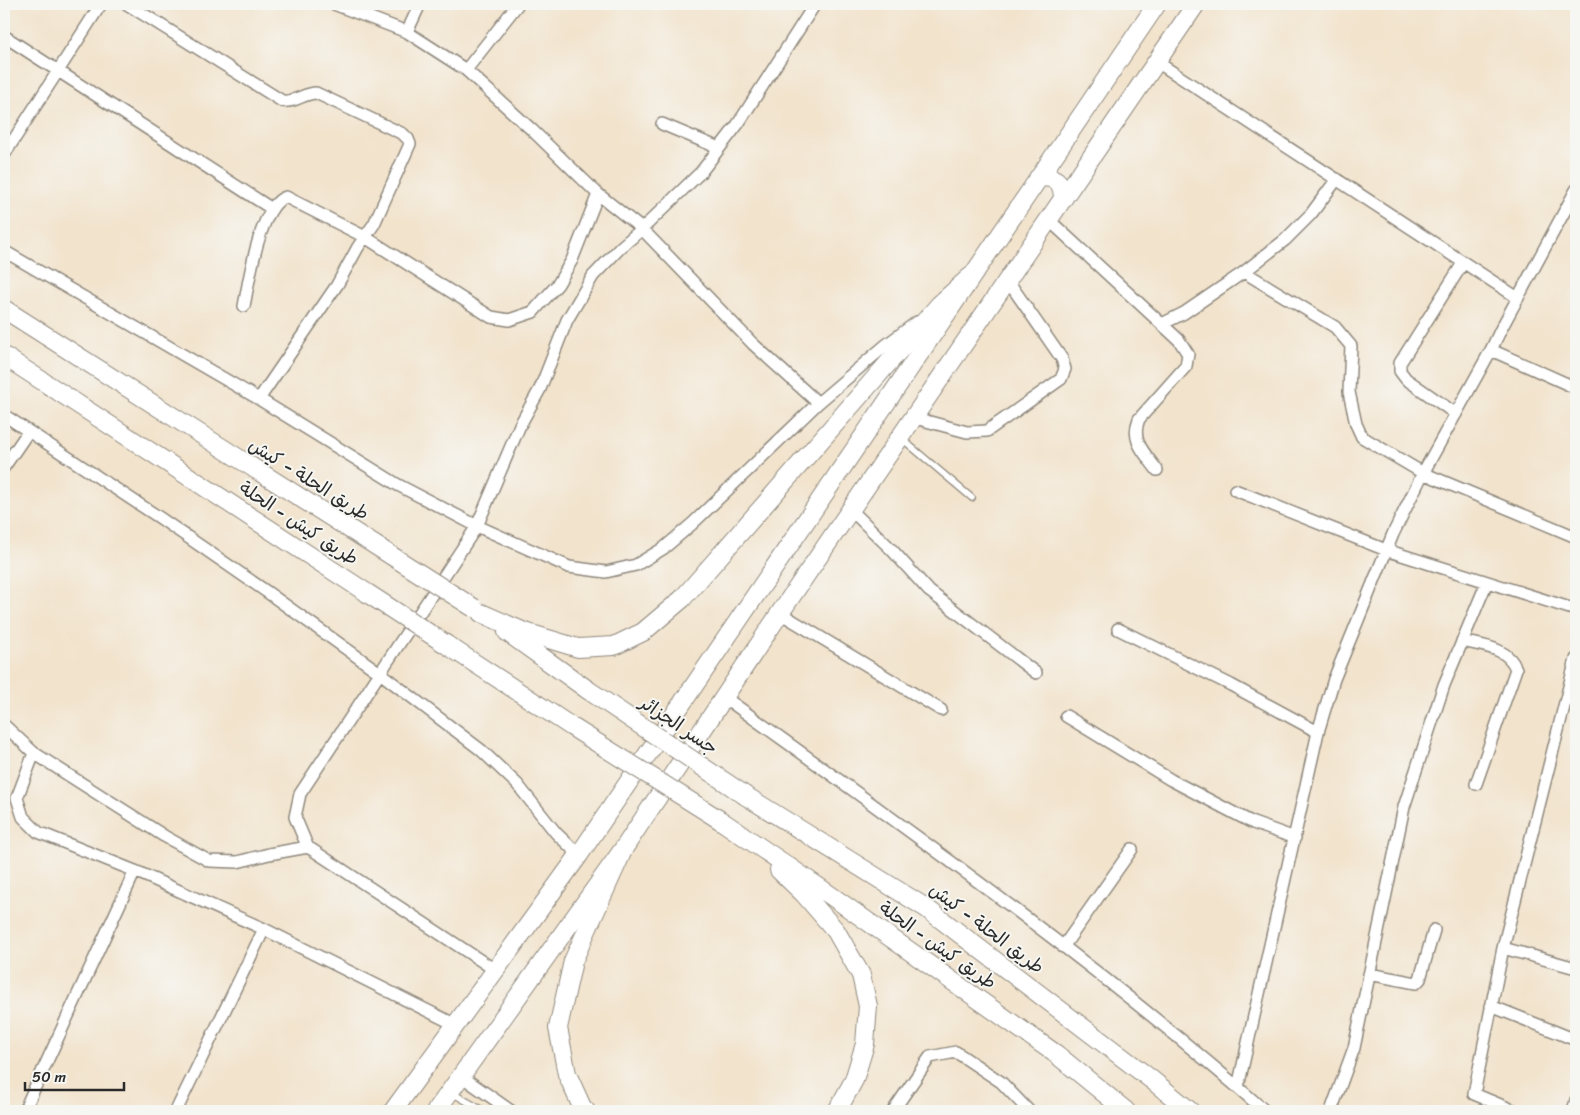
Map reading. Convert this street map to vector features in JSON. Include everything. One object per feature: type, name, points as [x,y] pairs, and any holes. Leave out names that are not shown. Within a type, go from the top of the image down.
[{"type":"main road","points":[[393,1111],[579,855],[1157,4]]},
{"type":"main road","points":[[436,1111],[624,848],[780,613],[1196,4]]},
{"type":"main road","points":[[1059,147],[1061,156],[1068,164],[1075,167],[1085,164]]},
{"type":"main road","points":[[1038,178],[1049,177],[1056,180],[1062,189],[1063,198]]},
{"type":"main road","points":[[477,611],[522,631],[578,648],[614,646],[643,632],[682,599],[938,305],[970,277]]},
{"type":"main road","name":"طريق الحلة - كيش","points":[[4,309],[477,611],[588,690]]},
{"type":"main road","name":"طريق كيش - الحلة","points":[[4,356],[447,645],[720,820],[1048,1049],[1126,1111]]},
{"type":"main road","name":"جسر الجزائر","points":[[588,690],[746,796]]},
{"type":"main road","name":"طريق الحلة - كيش","points":[[746,796],[926,908],[1190,1111]]},
{"type":"main road","points":[[744,837],[804,894],[836,931],[861,975],[868,1006],[865,1044],[854,1080],[837,1111]]},
{"type":"main road","points":[[586,1111],[582,1107],[567,1074],[558,1028],[573,962],[624,848]]},
{"type":"street","points":[[4,155],[101,4]]},
{"type":"street","points":[[127,4],[282,101],[294,100],[308,93],[316,93],[403,134],[410,144],[379,215],[337,285],[259,398]]},
{"type":"street","points":[[334,4],[407,32],[466,70],[598,194],[642,229],[753,344],[818,403]]},
{"type":"street","points":[[407,32],[420,4]]},
{"type":"street","points":[[466,70],[518,4]]},
{"type":"street","points":[[495,970],[308,848],[295,817],[300,794],[477,526],[520,426],[540,389],[567,320],[593,276],[701,172],[738,124],[815,4]]},
{"type":"street","points":[[4,36],[272,209]]},
{"type":"street","points":[[1157,62],[1518,298]]},
{"type":"street","points":[[662,124],[719,148]]},
{"type":"street","points":[[1162,324],[1184,314],[1244,272],[1285,240],[1311,214],[1337,179]]},
{"type":"street","points":[[1238,1087],[1318,732],[1334,679],[1386,550],[1423,473],[1576,190]]},
{"type":"street","points":[[244,306],[258,242],[274,204],[280,198],[286,197],[365,236],[490,317],[509,320],[533,312],[558,284],[572,260],[598,194]]},
{"type":"street","points":[[1049,220],[1179,340],[1188,354],[1186,366],[1139,419],[1135,429],[1137,442],[1157,470]]},
{"type":"street","points":[[4,251],[259,398],[398,485],[477,526],[569,567],[606,572],[636,565],[664,548],[818,403],[886,345],[938,305]]},
{"type":"street","points":[[1456,414],[1406,379],[1400,371],[1400,363],[1464,263]]},
{"type":"street","points":[[1244,272],[1334,327],[1351,346],[1349,392],[1356,424],[1362,436],[1423,473],[1576,537]]},
{"type":"street","points":[[914,418],[968,432],[987,431],[1061,380],[1065,369],[1062,359],[1008,281]]},
{"type":"street","points":[[1491,350],[1576,388]]},
{"type":"street","points":[[4,415],[177,529],[304,617],[494,760],[517,784],[559,837],[579,855]]},
{"type":"street","points":[[4,466],[28,432]]},
{"type":"street","points":[[1235,490],[1386,550],[1576,610]]},
{"type":"street","points":[[851,510],[892,550],[929,591],[1036,673]]},
{"type":"street","points":[[1331,1111],[1354,1048],[1404,806],[1444,685],[1487,582]]},
{"type":"street","points":[[780,613],[941,710]]},
{"type":"street","points":[[1118,629],[1231,685],[1318,732]]},
{"type":"street","points":[[1462,641],[1503,652],[1513,660],[1516,669],[1476,784]]},
{"type":"street","points":[[1515,1111],[1474,1094],[1503,948],[1576,659]]},
{"type":"street","points":[[724,697],[1011,906],[1238,1087],[1265,1111]]},
{"type":"street","points":[[1066,716],[1172,780],[1253,823],[1295,838]]},
{"type":"street","points":[[4,724],[34,753],[164,836],[209,861],[237,862],[308,848]]},
{"type":"street","points":[[34,753],[18,798],[23,816],[38,832],[136,871],[264,929],[456,1025]]},
{"type":"street","points":[[1063,947],[1132,848]]},
{"type":"street","points":[[24,1111],[136,871]]},
{"type":"street","points":[[176,1111],[264,929]]},
{"type":"street","points":[[1370,974],[1416,983],[1420,980],[1434,930]]},
{"type":"street","points":[[1503,948],[1576,968]]},
{"type":"street","points":[[1492,1006],[1576,1040]]},
{"type":"street","points":[[893,1111],[930,1057],[956,1052],[1001,1082],[1029,1111]]},
{"type":"street","points":[[461,1076],[511,1111]]},
{"type":"street","points":[[1573,1111],[1576,1100]]},
{"type":"lane","points":[[901,438],[972,498]]},
{"type":"lane","points":[[450,1092],[484,1111]]}]
